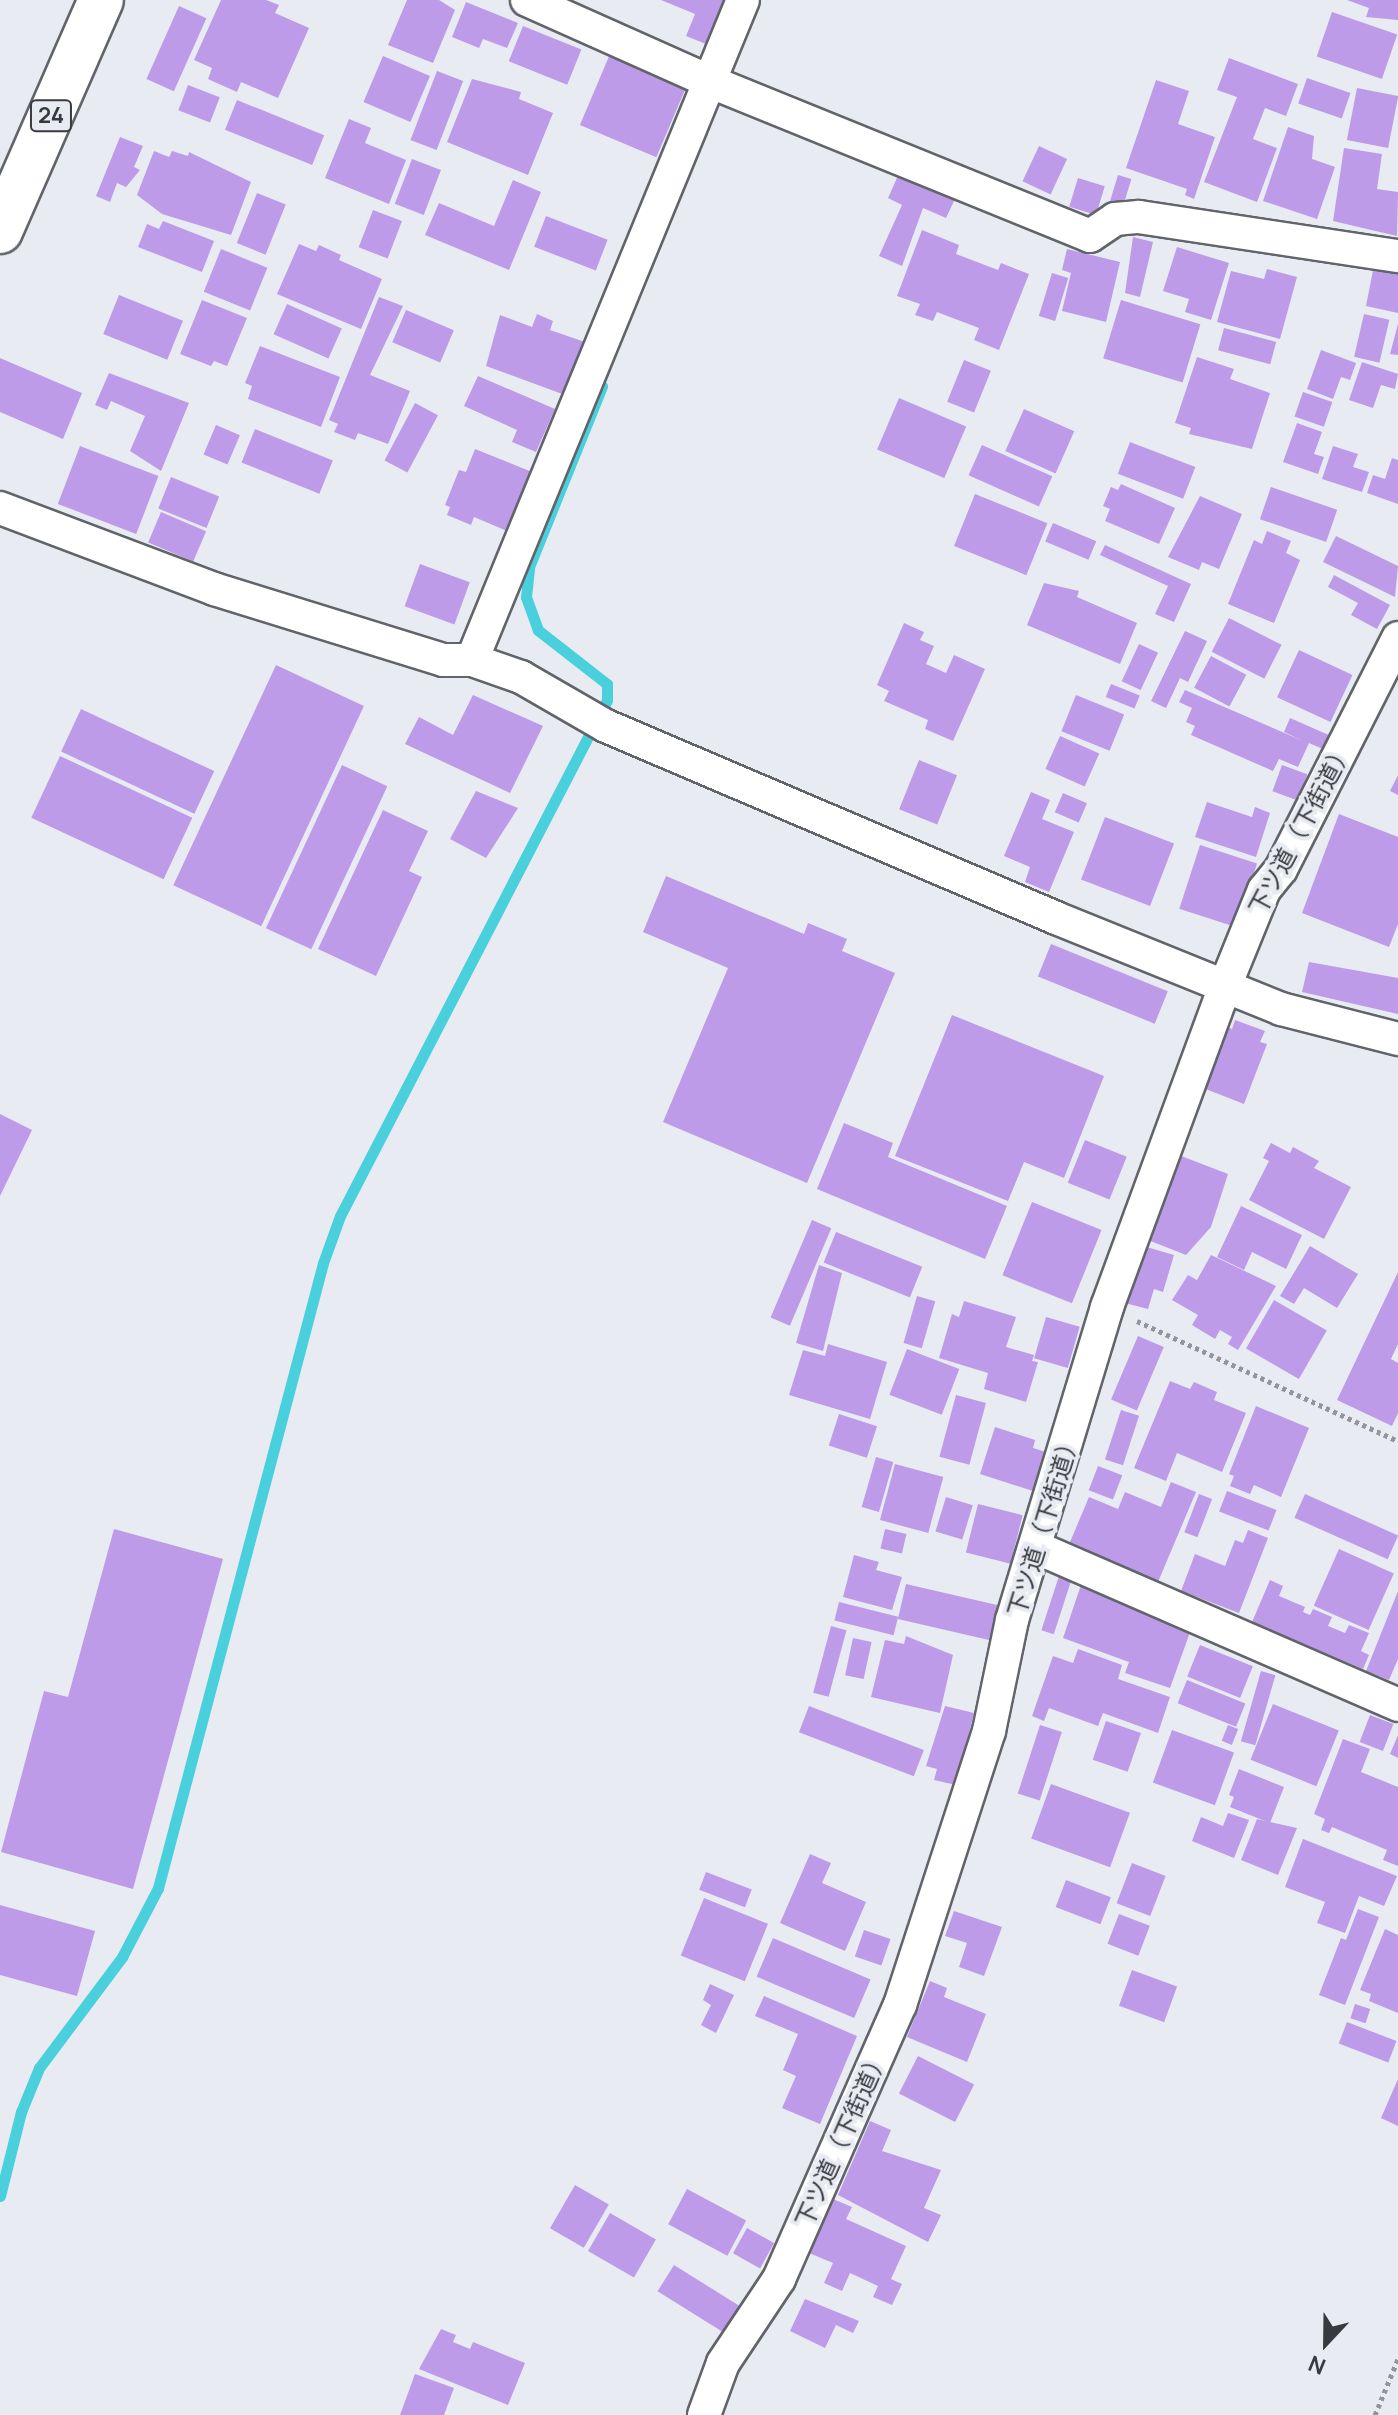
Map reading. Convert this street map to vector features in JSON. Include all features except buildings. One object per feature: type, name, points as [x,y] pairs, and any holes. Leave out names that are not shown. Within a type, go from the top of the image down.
[{"type":"highway","name":"24","points":[[0,231],[101,0]]},
{"type":"street","points":[[527,0],[725,87],[1090,236],[1115,219],[1139,217],[1398,256]]},
{"type":"street","points":[[472,660],[725,87],[743,0]]},
{"type":"street","points":[[0,508],[214,589],[443,660],[472,660],[521,677],[596,721],[1225,986],[1281,1009],[1398,1039]]},
{"type":"street","name":"下ツ道（下街道）","points":[[704,2415],[723,2363],[779,2279],[900,2005],[989,1731],[1012,1620],[1107,1307],[1225,986],[1264,890],[1281,869],[1398,638]]},
{"type":"street","points":[[1035,1547],[1398,1705]]},
{"type":"path","points":[[1107,1307],[1398,1441]]},
{"type":"path","points":[[1375,2415],[1398,2359]]},
{"type":"waterway","points":[[0,2196],[21,2112],[39,2068],[122,1957],[158,1888],[323,1263],[340,1216],[607,700],[607,684],[538,630],[526,597],[529,567],[602,386]]}]
